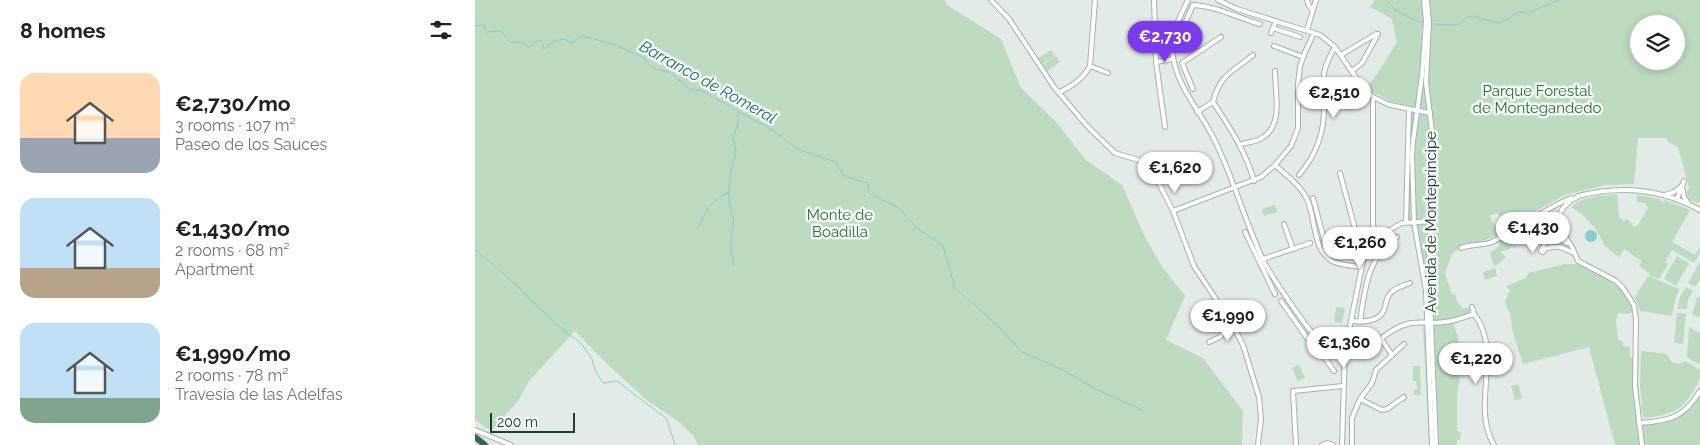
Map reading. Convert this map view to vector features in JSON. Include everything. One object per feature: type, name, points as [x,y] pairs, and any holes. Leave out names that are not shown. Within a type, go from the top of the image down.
[{"type":"highway","points":[[475,437],[485,445]]},
{"type":"street","points":[[991,0],[1009,19],[1054,87],[1088,127],[1115,153],[1145,162],[1152,170],[1173,211],[1193,266],[1231,322],[1243,345],[1259,397],[1261,418],[1258,445]]},
{"type":"street","points":[[1060,92],[1076,83],[1090,66],[1095,0]]},
{"type":"street","points":[[1154,0],[1156,62],[1165,127]]},
{"type":"street","points":[[1188,0],[1175,26],[1172,48],[1174,62],[1184,87],[1214,139],[1236,188],[1263,259],[1275,280],[1317,339],[1342,354],[1344,359]]},
{"type":"street","points":[[1218,0],[1237,9],[1314,33],[1330,42],[1361,85],[1373,97],[1391,105],[1431,114]]},
{"type":"street","points":[[1307,0],[1313,11]]},
{"type":"street","points":[[1307,30],[1316,0]]},
{"type":"street","name":"Avenida de Montepríncipe","points":[[1426,0],[1422,75],[1412,148],[1414,222],[1426,290],[1429,322]]},
{"type":"street","name":"Avenida de Montepríncipe","points":[[1426,0],[1429,23],[1426,78],[1433,140],[1429,322],[1434,445]]},
{"type":"street","points":[[1179,40],[1193,5],[1208,6],[1234,17],[1260,24]]},
{"type":"street","points":[[1234,17],[1237,9]]},
{"type":"street","points":[[1271,33],[1276,21]]},
{"type":"street","points":[[1175,26],[1183,28]]},
{"type":"street","points":[[1273,28],[1300,36]]},
{"type":"street","points":[[1173,211],[1254,181],[1275,165],[1291,146],[1298,128],[1298,84],[1303,57],[1314,33]]},
{"type":"street","points":[[1341,56],[1378,34],[1362,63],[1351,71]]},
{"type":"street","points":[[1156,62],[1182,63],[1221,37]]},
{"type":"street","points":[[1274,46],[1303,57]]},
{"type":"street","points":[[1299,176],[1315,154],[1322,134],[1324,116],[1323,80],[1325,70],[1335,48]]},
{"type":"street","points":[[1197,112],[1213,102],[1217,87],[1227,73],[1253,55]]},
{"type":"street","points":[[1182,63],[1193,89]]},
{"type":"street","points":[[1090,66],[1108,72]]},
{"type":"street","points":[[1239,145],[1263,137],[1275,124],[1275,71]]},
{"type":"street","points":[[1373,97],[1373,225],[1377,237]]},
{"type":"street","points":[[1213,102],[1228,124],[1250,166],[1254,181]]},
{"type":"street","points":[[1406,222],[1409,109]]},
{"type":"street","points":[[1275,165],[1307,198],[1319,245],[1329,259],[1337,263],[1361,267]]},
{"type":"street","points":[[1340,173],[1364,256]]},
{"type":"street","points":[[1665,195],[1674,192],[1683,184]]},
{"type":"street","points":[[1677,199],[1683,184]]},
{"type":"street","points":[[1683,184],[1684,196],[1690,205]]},
{"type":"street","points":[[1461,248],[1489,243],[1564,201],[1579,196],[1615,190],[1640,190],[1665,195],[1700,210]]},
{"type":"street","points":[[1575,254],[1561,246],[1552,246],[1544,249],[1547,233],[1556,227],[1556,216],[1565,205],[1579,196]]},
{"type":"street","points":[[1313,198],[1329,259]]},
{"type":"street","points":[[1690,205],[1700,204]]},
{"type":"street","points":[[1546,210],[1556,216],[1560,231],[1571,245],[1580,263],[1605,274],[1620,285],[1634,305],[1637,319],[1635,386],[1642,445]]},
{"type":"street","points":[[1541,213],[1538,220],[1541,228],[1547,233]]},
{"type":"street","points":[[1342,445],[1344,359],[1364,256],[1377,237],[1402,223],[1432,222]]},
{"type":"street","points":[[1284,224],[1293,249]]},
{"type":"street","points":[[1541,228],[1551,230]]},
{"type":"street","points":[[1515,230],[1527,229],[1547,233],[1571,245]]},
{"type":"street","points":[[1252,233],[1246,234],[1275,294]]},
{"type":"street","points":[[1360,322],[1368,274],[1382,252],[1397,237]]},
{"type":"street","points":[[1263,259],[1310,243]]},
{"type":"street","points":[[1269,282],[1275,280]]},
{"type":"street","points":[[1351,321],[1364,322],[1379,316],[1383,312],[1390,293],[1410,283]]},
{"type":"street","points":[[1281,301],[1307,338],[1314,344],[1334,371]]},
{"type":"street","points":[[1472,308],[1485,342],[1487,367],[1484,414],[1486,428],[1494,445]]},
{"type":"street","points":[[1344,359],[1355,351],[1371,347],[1392,331],[1406,325],[1451,321],[1474,314]]},
{"type":"street","points":[[1209,342],[1220,337],[1231,322]]},
{"type":"street","points":[[1314,344],[1317,339]]},
{"type":"street","points":[[1382,340],[1392,354]]},
{"type":"street","points":[[1336,350],[1343,347],[1347,341]]},
{"type":"street","points":[[1347,341],[1355,351]]},
{"type":"street","points":[[1352,444],[1352,418],[1359,399],[1372,383],[1376,370],[1404,344]]},
{"type":"street","points":[[1336,350],[1355,351]]},
{"type":"street","points":[[1296,445],[1293,391],[1343,386]]},
{"type":"street","points":[[1639,423],[1661,421],[1677,416],[1689,407],[1700,391]]},
{"type":"street","points":[[1359,399],[1382,410],[1387,409],[1404,397]]},
{"type":"street","points":[[475,430],[511,445]]},
{"type":"street","points":[[1342,433],[1352,433]]},
{"type":"street","points":[[1322,445],[1327,443],[1333,445]]},
{"type":"green space","name":"Monte de Boadilla","points":[[475,0],[945,0],[947,5],[1001,39],[1021,88],[1056,122],[1086,160],[1122,185],[1145,237],[1163,268],[1185,296],[1166,340],[1203,358],[1243,411],[1242,445],[698,445],[693,435],[679,422],[649,402],[608,365],[575,331],[529,381],[518,401],[491,431],[475,420]]},
{"type":"green space","name":"Parque Forestal de Montegandedo","points":[[1375,0],[1700,0],[1700,202],[1697,203],[1690,200],[1686,194],[1689,187],[1678,147],[1667,141],[1667,138],[1638,138],[1634,184],[1605,185],[1565,195],[1516,222],[1514,220],[1506,223],[1497,213],[1489,216],[1496,227],[1503,226],[1507,232],[1476,243],[1462,245],[1452,254],[1445,273],[1452,295],[1455,294],[1457,302],[1463,308],[1471,308],[1469,313],[1452,318],[1464,358],[1457,393],[1457,431],[1461,432],[1457,445],[1429,445],[1423,328],[1425,318],[1424,292],[1412,228],[1406,221],[1406,105],[1392,102],[1366,88],[1378,73],[1397,42],[1392,19],[1370,7]]},
{"type":"green space","points":[[1051,50],[1055,56],[1042,64],[1038,58]]},
{"type":"green space","points":[[1056,56],[1060,62],[1047,71],[1043,65]]},
{"type":"green space","points":[[1345,94],[1360,94],[1361,109],[1345,110]]},
{"type":"green space","points":[[1192,159],[1199,173],[1192,176],[1185,162]]},
{"type":"green space","points":[[1617,194],[1619,217],[1624,221],[1627,219],[1634,227],[1638,225],[1648,208],[1645,203],[1637,202],[1637,195],[1660,199],[1660,201],[1664,202],[1665,200],[1690,210],[1672,242],[1695,255],[1700,247],[1700,253],[1694,263],[1672,250],[1665,262],[1668,264],[1659,279],[1650,276],[1649,273],[1639,266],[1642,261],[1624,249],[1619,257],[1605,246],[1596,229],[1584,216],[1571,207],[1575,203],[1586,199]]},
{"type":"green space","points":[[1275,205],[1277,212],[1264,216],[1262,209]]},
{"type":"green space","points":[[1512,237],[1510,239],[1513,241],[1511,244],[1516,247],[1512,246],[1510,249],[1500,252],[1506,257],[1496,266],[1494,265],[1490,253],[1495,249],[1498,251],[1496,248],[1499,246],[1498,240]]},
{"type":"green space","points":[[1677,256],[1689,263],[1676,286],[1664,279]]},
{"type":"green space","points":[[1700,262],[1700,279],[1695,287],[1688,283]]},
{"type":"green space","points":[[1565,264],[1579,264],[1615,283],[1621,288],[1634,312],[1628,314],[1618,313],[1616,321],[1618,339],[1623,342],[1623,346],[1630,347],[1630,357],[1634,357],[1633,382],[1638,425],[1658,423],[1674,418],[1688,409],[1700,393],[1700,445],[1615,445],[1589,347],[1523,364],[1505,302],[1508,293],[1511,291],[1506,286],[1526,278],[1528,273]]},
{"type":"green space","points":[[1495,268],[1497,276],[1485,280],[1483,272]]},
{"type":"green space","points":[[1648,276],[1679,289],[1672,316],[1641,312],[1635,297]]},
{"type":"green space","points":[[1686,287],[1693,291],[1688,299],[1687,309],[1678,309],[1680,297]]},
{"type":"green space","points":[[1697,297],[1700,298],[1700,317],[1692,315]]},
{"type":"green space","points":[[1336,307],[1345,308],[1342,323],[1334,322]]},
{"type":"green space","points":[[1677,313],[1686,313],[1683,344],[1674,343]]},
{"type":"green space","points":[[1689,327],[1700,333],[1700,365],[1687,357]]},
{"type":"green space","points":[[1637,351],[1639,351],[1638,383],[1641,410],[1639,410],[1636,387]]},
{"type":"green space","points":[[1641,351],[1666,354],[1672,362],[1679,364],[1685,361],[1700,370],[1696,387],[1688,399],[1673,411],[1646,418],[1643,416],[1640,385]]},
{"type":"green space","points":[[1299,365],[1305,378],[1298,381],[1292,368]]},
{"type":"green space","points":[[1413,366],[1420,366],[1421,395],[1414,395],[1414,390],[1417,389],[1416,381],[1413,381]]},
{"type":"green space","points":[[1518,384],[1522,398],[1515,400],[1511,386]]},
{"type":"water","points":[[1589,230],[1593,230],[1597,236],[1593,242],[1589,242],[1585,238],[1585,234]]},
{"type":"waterway","points":[[1386,0],[1395,10],[1421,23]]},
{"type":"waterway","points":[[1433,24],[1455,25],[1473,16],[1497,23],[1519,12],[1528,13],[1559,0]]},
{"type":"waterway","name":"Barranco de Romeral","points":[[475,26],[485,25],[486,32],[501,31],[511,43],[521,42],[529,47],[539,40],[542,42],[544,49],[556,41],[566,39],[570,43],[583,36],[615,45],[642,57],[655,69],[669,72],[690,89],[702,91],[774,131],[797,149],[836,162],[844,176],[867,183],[870,194],[898,207],[916,227],[943,246],[955,288],[1000,328],[1022,352],[1063,370],[1094,388],[1144,411]]},
{"type":"waterway","points":[[698,228],[710,207],[729,192],[731,169],[736,152],[733,138],[738,123],[738,111]]},
{"type":"waterway","points":[[729,193],[730,207],[734,220],[731,248],[734,265]]},
{"type":"waterway","points":[[475,249],[557,325],[581,343],[592,359],[595,370],[603,383],[617,381],[667,419],[675,445]]}]
